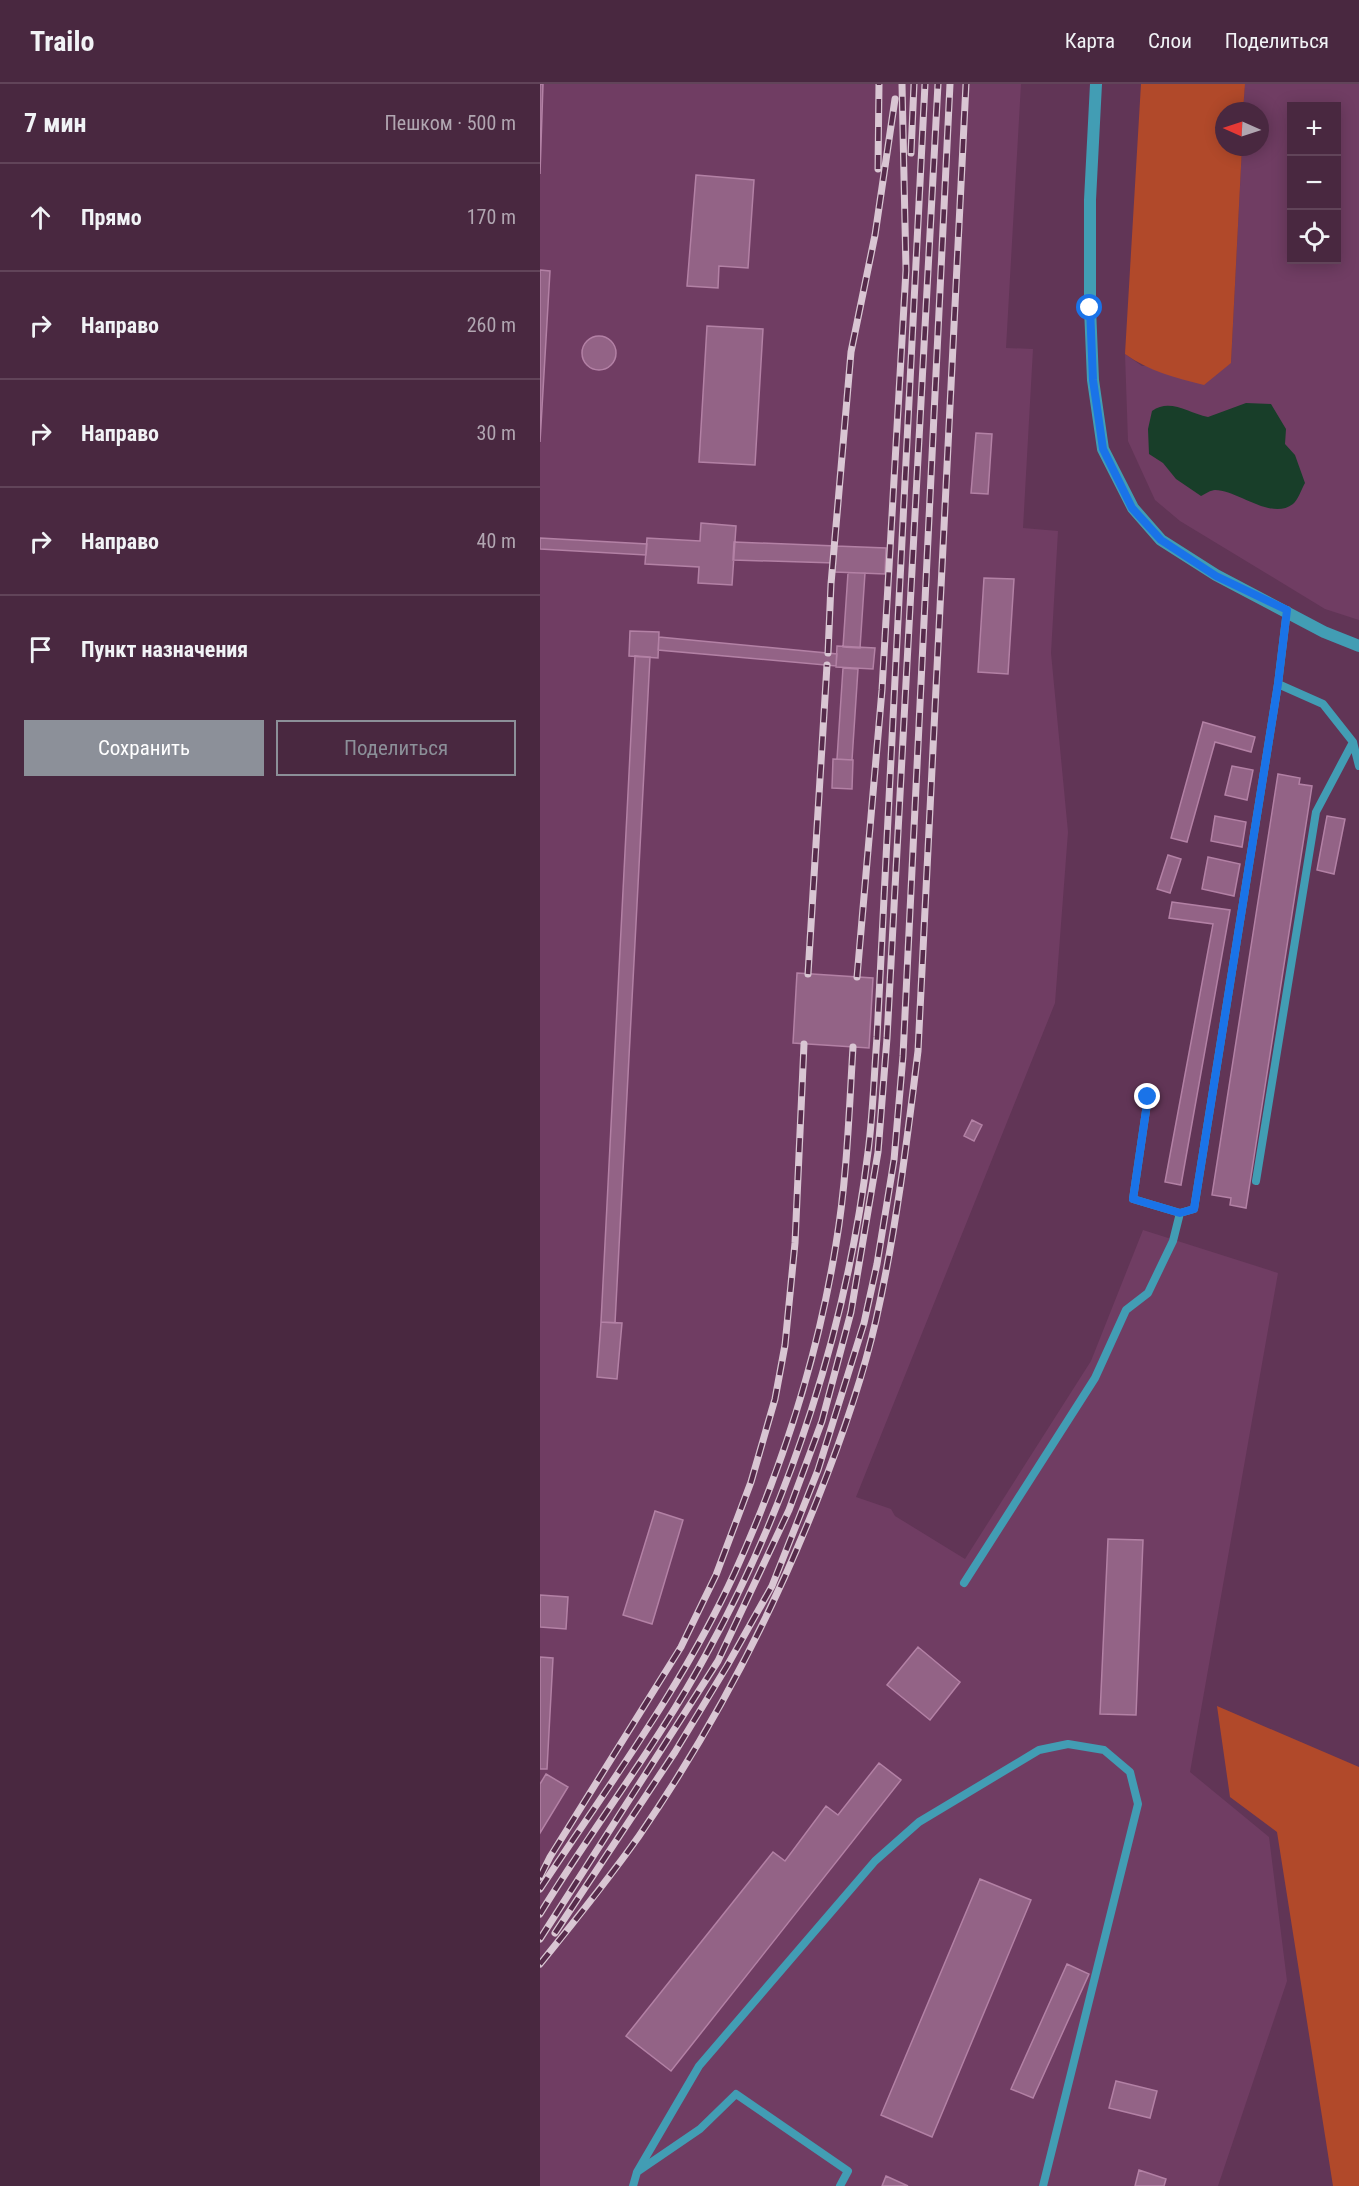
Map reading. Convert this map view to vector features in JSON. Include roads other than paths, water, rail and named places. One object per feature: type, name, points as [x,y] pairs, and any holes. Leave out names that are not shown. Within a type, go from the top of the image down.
[{"type":"street","points":[[1096,84],[1090,200],[1090,308],[1093,380],[1103,449],[1132,508],[1161,540],[1216,576],[1287,610],[1324,632],[1359,646]]},
{"type":"lane","points":[[1148,1097],[1133,1199],[1180,1213],[1194,1209],[1278,684],[1287,610]]},
{"type":"lane","points":[[1278,684],[1323,704],[1353,742],[1359,766]]},
{"type":"lane","points":[[1256,1181],[1316,812],[1353,742]]},
{"type":"lane","points":[[964,1583],[1095,1378],[1126,1310],[1148,1293],[1173,1241],[1180,1213]]},
{"type":"lane","points":[[633,2186],[637,2172],[699,2066],[875,1860],[918,1822],[1039,1750],[1068,1744],[1085,1745],[1104,1750],[1130,1772],[1137,1804],[1043,2186]]},
{"type":"lane","points":[[637,2172],[700,2129],[736,2094],[848,2171],[840,2186]]},
{"type":"railway","points":[[878,169],[879,84]]},
{"type":"railway","points":[[857,977],[882,690],[906,270],[902,84]]},
{"type":"railway","points":[[911,153],[914,84]]},
{"type":"railway","points":[[540,1914],[669,1718],[738,1593],[790,1471],[812,1409],[846,1281],[859,1217],[868,1152],[877,1037],[925,84]]},
{"type":"railway","points":[[540,1939],[718,1661],[789,1510],[822,1421],[851,1312],[878,1152],[887,1038],[938,84]]},
{"type":"railway","points":[[555,1933],[675,1752],[772,1586],[818,1470],[864,1323],[877,1264],[894,1160],[903,1056],[950,84]]},
{"type":"railway","points":[[540,1964],[639,1836],[691,1755],[738,1672],[780,1586],[818,1498],[850,1410],[876,1320],[895,1220],[918,1051],[966,84]]},
{"type":"railway","points":[[828,653],[831,584],[851,352],[875,235],[895,99]]},
{"type":"railway","points":[[808,974],[827,665]]},
{"type":"railway","points":[[540,1877],[550,1857],[681,1647],[716,1575],[751,1482],[775,1399],[785,1345],[795,1243],[804,1044]]},
{"type":"railway","points":[[540,1889],[644,1734],[693,1654],[735,1572],[768,1493],[809,1370],[828,1286],[843,1195],[853,1047]]}]
